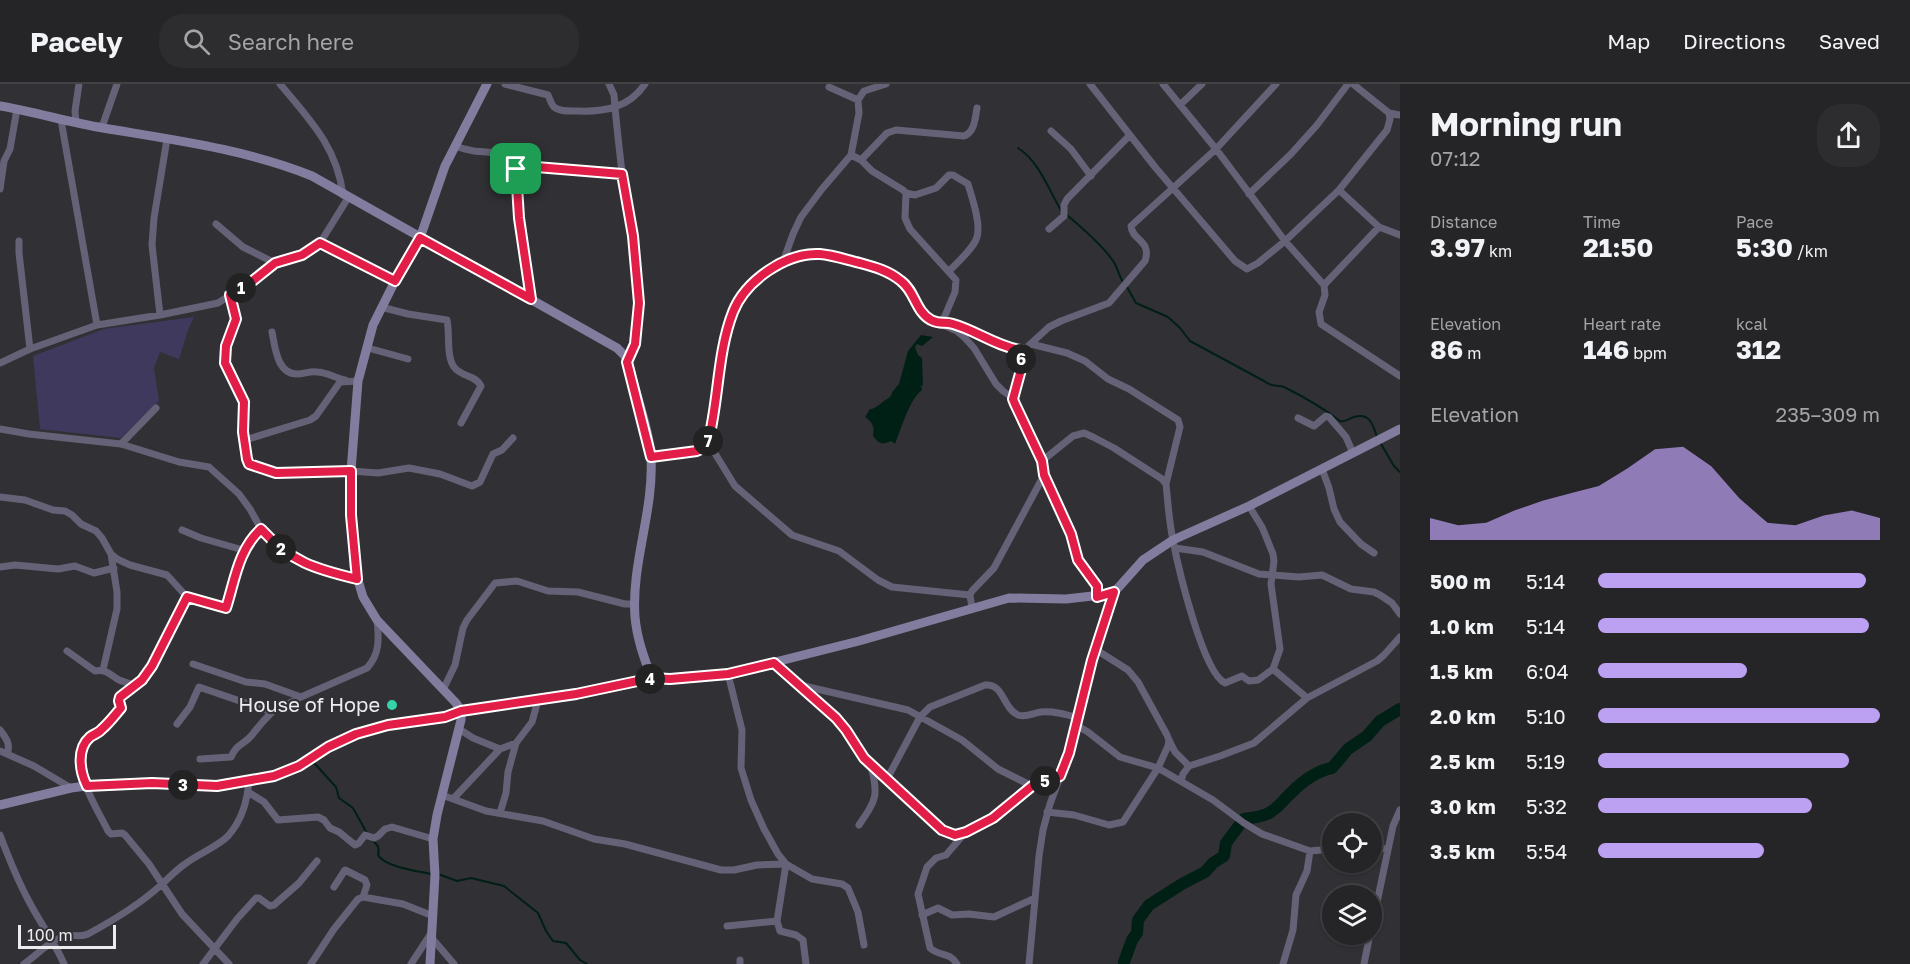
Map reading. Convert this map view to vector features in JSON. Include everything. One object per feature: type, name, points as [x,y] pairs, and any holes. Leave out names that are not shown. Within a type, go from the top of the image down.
[{"type":"street","points":[[76,123],[75,111],[79,84]]},
{"type":"street","points":[[102,128],[117,84]]},
{"type":"street","points":[[0,363],[30,349],[97,325],[218,303],[250,283],[275,263],[302,255],[320,243],[345,196],[337,167],[326,142],[280,84]]},
{"type":"street","points":[[505,84],[548,95],[553,106],[564,111],[589,112],[611,110],[638,94],[645,84]]},
{"type":"street","points":[[609,84],[614,95],[622,174],[632,226],[639,303],[635,344],[627,362]]},
{"type":"street","points":[[783,262],[801,217],[851,155],[859,113],[858,100],[864,91],[886,84]]},
{"type":"street","points":[[1090,84],[1235,261],[1244,268],[1250,268],[1258,263],[1285,241],[1339,190],[1387,130],[1389,114]]},
{"type":"street","points":[[1162,84],[1216,149],[1285,241],[1324,285],[1325,295],[1319,312],[1321,324],[1400,376]]},
{"type":"street","points":[[1180,105],[1202,84]]},
{"type":"street","points":[[940,325],[951,323],[1005,346],[1021,350],[1060,321],[1105,306],[1145,261],[1145,244],[1132,232],[1131,226],[1216,149],[1276,84]]},
{"type":"street","points":[[1249,194],[1291,154],[1350,84],[1389,114],[1400,115]]},
{"type":"street","points":[[430,964],[435,874],[433,839],[459,729],[461,711],[377,620],[363,597],[357,579],[351,515],[351,471],[358,381],[373,325],[420,238],[445,166],[484,87]]},
{"type":"street","points":[[829,87],[858,100]]},
{"type":"street","points":[[0,106],[102,128],[240,152],[312,176],[612,344],[622,352],[627,362],[651,457],[648,507],[639,559],[635,604],[639,642],[652,678]]},
{"type":"street","points":[[861,160],[886,133],[896,130],[968,135],[971,132],[977,108]]},
{"type":"street","points":[[0,189],[4,161],[10,149],[17,109]]},
{"type":"street","points":[[62,120],[97,325]]},
{"type":"street","points":[[1051,131],[1071,149],[1091,177]]},
{"type":"street","points":[[1049,229],[1064,214],[1067,199],[1130,135]]},
{"type":"street","points":[[160,315],[152,245],[154,218],[167,139]]},
{"type":"street","points":[[455,146],[473,151],[500,153],[515,164],[519,218],[531,299]]},
{"type":"street","points":[[851,155],[906,193],[915,195],[936,188],[949,174],[968,184],[976,214],[977,237],[964,256],[949,271]]},
{"type":"street","points":[[516,169],[524,166],[622,174]]},
{"type":"street","points":[[1339,190],[1379,227],[1400,235]]},
{"type":"street","points":[[906,193],[905,218],[910,229],[956,280],[940,325]]},
{"type":"street","points":[[216,224],[243,247],[275,263]]},
{"type":"street","points":[[1324,285],[1379,227]]},
{"type":"street","points":[[19,241],[30,349]]},
{"type":"street","points":[[320,243],[395,281]]},
{"type":"street","points":[[651,457],[697,451],[708,442],[726,337],[734,311],[758,279],[783,262],[817,254],[885,270],[906,285],[924,315],[940,325],[957,331],[964,337],[974,348],[996,384],[1013,399],[1042,461],[1044,475],[1071,534],[1078,560],[1097,586],[1097,597]]},
{"type":"street","points":[[230,295],[236,319],[226,346],[225,363],[244,402],[243,432],[249,464],[266,470],[286,473],[378,472],[409,468],[440,474],[472,486],[477,485],[482,478],[493,454],[502,450],[513,438]]},
{"type":"street","points":[[381,307],[447,320],[453,366],[459,372],[478,381],[481,386],[461,423]]},
{"type":"street","points":[[272,332],[277,355],[288,372],[296,374],[317,372],[347,381]]},
{"type":"street","points":[[1031,344],[1067,353],[1085,361],[1108,380],[1129,388],[1178,420],[1180,427],[1166,484],[1174,544],[1187,600],[1202,648],[1221,681],[1228,683],[1242,676],[1249,681],[1258,680],[1273,669],[1280,649],[1271,584],[1273,554],[1262,527],[1249,506]]},
{"type":"street","points":[[368,348],[408,359]]},
{"type":"street","points":[[1013,399],[1022,366],[1021,350]]},
{"type":"street","points":[[245,440],[310,420],[320,411],[340,382],[358,381]]},
{"type":"street","points":[[121,444],[156,408]]},
{"type":"street","points":[[1298,418],[1314,426],[1322,418],[1329,417],[1346,437],[1353,453]]},
{"type":"street","points":[[0,429],[121,444],[179,462],[209,467],[238,494],[261,529],[275,545],[303,564],[357,579]]},
{"type":"street","points":[[1029,964],[1038,856],[1047,812],[1077,722],[1095,649],[1114,592],[1143,560],[1400,429]]},
{"type":"street","points":[[1042,461],[1074,436],[1084,433],[1093,436],[1158,475],[1166,484]]},
{"type":"street","points":[[708,442],[735,486],[792,535],[839,551],[878,580],[892,587],[970,595]]},
{"type":"street","points":[[1322,469],[1340,522],[1361,544],[1374,553]]},
{"type":"street","points":[[972,608],[970,595],[977,584],[993,568],[1044,475]]},
{"type":"street","points":[[0,497],[25,500],[72,515],[81,524],[96,531],[102,538],[111,554],[117,592],[117,609],[103,670]]},
{"type":"street","points":[[111,554],[130,565],[167,575],[187,597],[226,608],[243,550],[261,529]]},
{"type":"street","points":[[182,530],[243,550]]},
{"type":"street","points":[[1174,544],[1203,552],[1247,570],[1272,575],[1322,575],[1351,589],[1374,592],[1392,603],[1400,614]]},
{"type":"street","points":[[0,567],[15,565],[58,569],[75,566],[94,573],[114,568]]},
{"type":"street","points":[[443,690],[455,665],[463,628],[495,583],[517,581],[548,591],[578,592],[625,604],[635,604]]},
{"type":"street","points":[[0,805],[87,786],[152,783],[217,786],[249,781],[274,776],[289,770],[328,747],[356,734],[388,725],[445,717],[461,711],[586,693],[652,678],[678,679],[728,674],[859,641],[1009,598],[1066,599],[1097,597],[1114,592]]},
{"type":"street","points":[[187,597],[152,666],[142,680],[120,697],[121,708],[85,744],[82,751],[81,776],[108,831],[111,834],[125,835],[149,864],[182,914],[229,964]]},
{"type":"street","points":[[200,759],[231,757],[235,748],[250,737],[256,727],[272,712],[367,668],[372,662],[378,644],[377,620]]},
{"type":"street","points":[[1181,781],[1189,766],[1254,743],[1307,698],[1377,661],[1400,637]]},
{"type":"street","points":[[1095,649],[1128,670],[1138,682],[1175,752],[1189,766]]},
{"type":"street","points":[[67,651],[95,671],[103,670],[111,673],[117,679],[134,684]]},
{"type":"street","points":[[774,663],[836,718],[871,766],[942,830],[955,835],[966,832],[993,818],[1032,786],[1060,776]]},
{"type":"street","points":[[193,664],[246,682],[265,684],[301,697]]},
{"type":"street","points":[[1273,669],[1307,698]]},
{"type":"street","points":[[728,674],[742,730],[741,768],[751,800],[764,829],[786,864],[812,879],[843,884],[848,888],[858,912],[864,945]]},
{"type":"street","points":[[887,780],[920,717],[930,707],[990,684],[1000,692],[1007,705],[1017,714],[1027,716],[1040,712],[1055,712],[1077,722],[1120,757],[1158,768],[1214,800],[1244,823],[1270,838],[1310,851],[1322,850]]},
{"type":"street","points":[[802,686],[908,710],[962,740],[998,770],[1032,786]]},
{"type":"street","points":[[177,724],[190,707],[199,687],[272,712]]},
{"type":"street","points":[[500,813],[516,742],[532,722],[538,700]]},
{"type":"street","points":[[459,729],[473,738],[500,749]]},
{"type":"street","points":[[0,730],[9,743],[9,748],[4,752],[34,766],[71,789]]},
{"type":"street","points":[[1047,812],[1074,815],[1109,825],[1126,819],[1158,768],[1169,740]]},
{"type":"street","points":[[453,799],[500,749],[516,742]]},
{"type":"street","points":[[859,825],[871,808],[876,795],[871,766]]},
{"type":"street","points":[[24,964],[54,941],[65,936],[84,936],[142,900],[181,867],[227,837],[242,814],[249,781]]},
{"type":"street","points":[[248,792],[264,802],[278,820],[318,817],[355,845],[365,835],[374,838],[385,829],[392,827],[433,839]]},
{"type":"street","points":[[442,795],[486,811],[543,821],[594,839],[625,844],[721,870],[786,864]]},
{"type":"street","points":[[1381,885],[1393,826],[1400,810]]},
{"type":"street","points":[[957,964],[951,956],[935,952],[930,948],[918,894],[927,867],[936,858],[946,855],[966,832]]},
{"type":"street","points":[[0,835],[32,908],[54,941],[64,964]]},
{"type":"street","points":[[1382,849],[1388,849]]},
{"type":"street","points":[[1283,964],[1293,930],[1296,895],[1307,871],[1310,851]]},
{"type":"street","points":[[203,964],[256,898],[270,906],[274,905],[299,883],[317,861]]},
{"type":"street","points":[[786,864],[777,921],[780,931],[796,935],[803,940],[806,964]]},
{"type":"street","points":[[334,887],[345,870],[365,880],[368,885],[363,897]]},
{"type":"street","points":[[311,964],[334,929],[358,899],[363,897],[403,904],[433,916]]},
{"type":"street","points":[[922,915],[938,908],[952,915],[969,914],[994,917],[1035,898]]},
{"type":"street","points":[[727,926],[777,921]]},
{"type":"street","points":[[411,964],[431,935]]},
{"type":"street","points":[[431,935],[454,964]]},
{"type":"street","points":[[1364,964],[1368,945]]},
{"type":"shaded area","points":[[194,317],[179,359],[160,352],[154,368],[159,401],[121,438],[40,429],[33,356],[104,329]]},
{"type":"shaded area","points":[[921,335],[933,337],[922,346],[917,344],[915,347],[922,358],[922,390],[910,407],[895,444],[891,441],[881,443],[873,436],[872,425],[865,417],[870,409],[890,397],[899,384],[908,351]]},
{"type":"waterway","points":[[1018,148],[1038,169],[1062,212]]},
{"type":"waterway","points":[[1067,215],[1106,252],[1115,264],[1123,282]]},
{"type":"waterway","points":[[1127,287],[1136,303],[1168,317],[1190,341],[1267,383],[1283,387],[1321,407],[1340,421],[1364,416],[1372,424],[1377,437]]},
{"type":"waterway","points":[[1381,444],[1400,472]]},
{"type":"waterway","points":[[1124,962],[1137,933],[1138,920],[1149,905],[1205,872],[1224,856],[1226,843],[1244,819],[1262,816],[1274,810],[1305,780],[1332,768],[1348,749],[1367,736],[1380,721],[1400,709]]},
{"type":"waterway","points":[[315,764],[336,787],[339,798],[353,808],[368,835]]},
{"type":"waterway","points":[[371,839],[378,848],[378,855],[387,863],[431,874]]},
{"type":"waterway","points":[[438,874],[457,881],[471,878],[504,886],[538,913],[553,941],[566,943],[580,960],[587,964]]},
{"type":"place","name":"House of Hope","points":[[392,705]]},
{"type":"route","points":[[524,166],[622,174],[633,236],[639,303],[635,344],[627,362],[651,457],[697,451],[708,442],[726,337],[734,311],[758,279],[775,266],[792,258],[817,254],[828,255],[885,270],[906,285],[919,310],[929,319],[940,325],[951,323],[1005,346],[1021,350],[1022,366],[1013,399],[1042,461],[1044,475],[1071,534],[1078,560],[1097,586],[1097,597],[1114,592],[1092,660],[1069,753],[1060,776],[1032,786],[993,818],[966,832],[955,835],[942,830],[864,758],[836,718],[774,663],[728,674],[694,678],[652,678],[605,689],[461,711],[445,717],[388,725],[356,734],[280,774],[228,785],[207,787],[152,783],[87,786],[81,776],[82,751],[85,744],[121,708],[120,697],[142,680],[152,666],[187,597],[226,608],[243,550],[261,529],[275,545],[303,564],[357,579],[354,567],[351,515],[351,471],[276,473],[249,464],[243,432],[244,402],[225,363],[226,346],[236,319],[230,295],[250,283],[275,263],[302,255],[320,243],[395,281],[420,238],[531,299],[519,218],[516,169],[524,166]]}]
